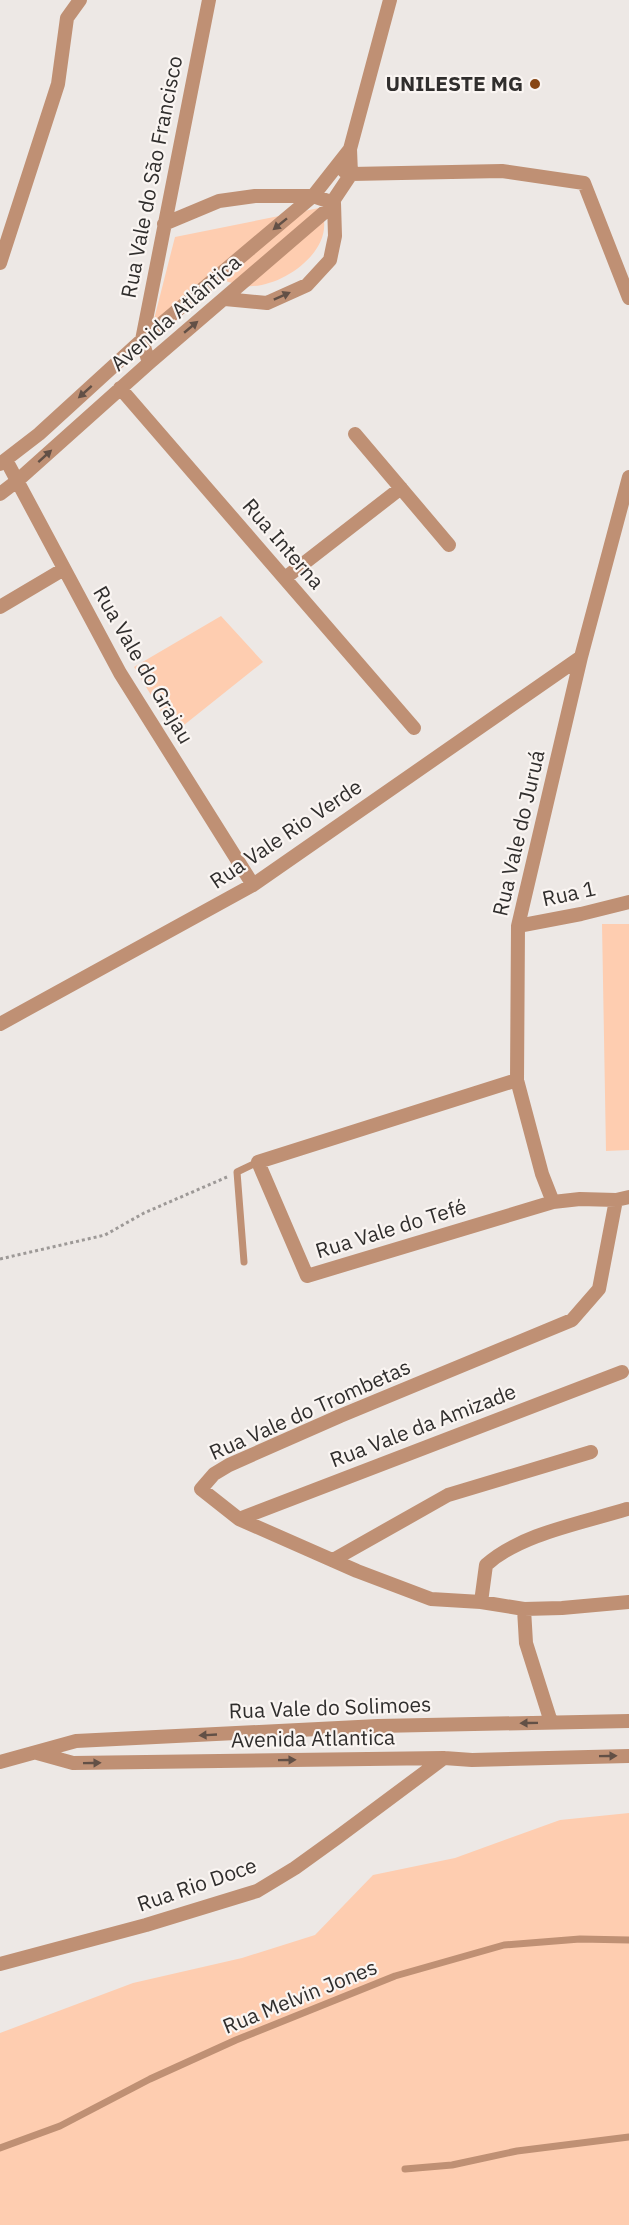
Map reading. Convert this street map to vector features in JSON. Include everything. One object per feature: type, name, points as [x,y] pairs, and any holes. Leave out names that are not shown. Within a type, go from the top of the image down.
[{"type":"street","points":[[0,263],[58,84],[67,18],[80,0]]},
{"type":"street","name":"Rua Vale do São Francisco","points":[[149,363],[142,340],[209,0]]},
{"type":"street","name":"Avenida Atlântica","points":[[0,494],[334,203],[351,174],[350,149],[390,0]]},
{"type":"street","name":"Avenida Atlântica","points":[[3,462],[39,434],[142,340],[313,196],[350,149]]},
{"type":"street","points":[[337,168],[351,174],[502,171],[584,183],[629,298]]},
{"type":"street","points":[[164,224],[219,201],[255,196],[313,196],[334,203],[335,236],[330,260],[307,285],[267,303],[225,299]]},
{"type":"street","name":"Rua Interna","points":[[120,388],[414,728]]},
{"type":"street","points":[[355,434],[449,544]]},
{"type":"street","name":"Rua Vale do Grajau","points":[[3,462],[17,481],[120,673],[253,885]]},
{"type":"street","name":"Rua Vale do Juruá","points":[[553,1202],[542,1174],[517,1080],[518,926],[581,657],[623,521],[629,477]]},
{"type":"street","points":[[285,578],[401,488]]},
{"type":"street","points":[[0,607],[64,569]]},
{"type":"street","name":"Rua Vale Rio Verde","points":[[0,1024],[253,885],[581,657]]},
{"type":"street","name":"Rua 1","points":[[518,926],[629,902]]},
{"type":"street","points":[[258,1162],[517,1080]]},
{"type":"street","name":"Rua Vale do Tefé","points":[[258,1162],[307,1276],[553,1202],[622,1198]]},
{"type":"street","name":"Rua Vale do Trombetas","points":[[622,1198],[599,1290],[572,1320],[340,1416],[229,1465],[214,1474],[201,1489],[239,1519],[431,1599],[481,1602],[524,1609],[629,1602]]},
{"type":"street","name":"Rua Vale da Amizade","points":[[239,1519],[622,1372]]},
{"type":"street","points":[[333,1560],[448,1495],[591,1452]]},
{"type":"street","points":[[481,1602],[486,1565],[497,1554],[517,1543],[627,1509]]},
{"type":"street","points":[[524,1609],[526,1643],[551,1722]]},
{"type":"street","name":"Rua Vale do Solimoes","points":[[35,1753],[76,1741],[378,1726],[629,1721]]},
{"type":"street","name":"Avenida Atlantica","points":[[0,1762],[35,1753],[73,1763],[444,1758],[472,1760],[629,1756]]},
{"type":"street","name":"Rua Rio Doce","points":[[0,1964],[146,1925],[257,1891],[338,1837],[444,1758]]},
{"type":"lane","points":[[244,1262],[237,1172],[258,1162]]},
{"type":"lane","name":"Rua Melvin Jones","points":[[0,2148],[60,2126],[150,2079],[236,2040],[395,1976],[504,1945],[580,1940],[629,1940]]},
{"type":"lane","points":[[405,2169],[452,2165],[517,2151],[629,2137]]},
{"type":"path","points":[[0,1259],[105,1235],[144,1213],[237,1172]]},
{"type":"shaded area","points":[[319,208],[324,221],[323,234],[310,258],[298,268],[286,276],[259,286],[246,286],[215,278],[151,331],[175,237]]},
{"type":"shaded area","points":[[221,616],[263,662],[174,733],[134,667]]},
{"type":"shaded area","points":[[602,924],[629,924],[629,1150],[606,1151]]},
{"type":"shaded area","points":[[629,1813],[629,2225],[0,2225],[0,2033],[133,1983],[242,1958],[315,1935],[373,1875],[455,1858],[560,1820]]},
{"type":"place","name":"UNILESTE MG","points":[[535,84]]}]
